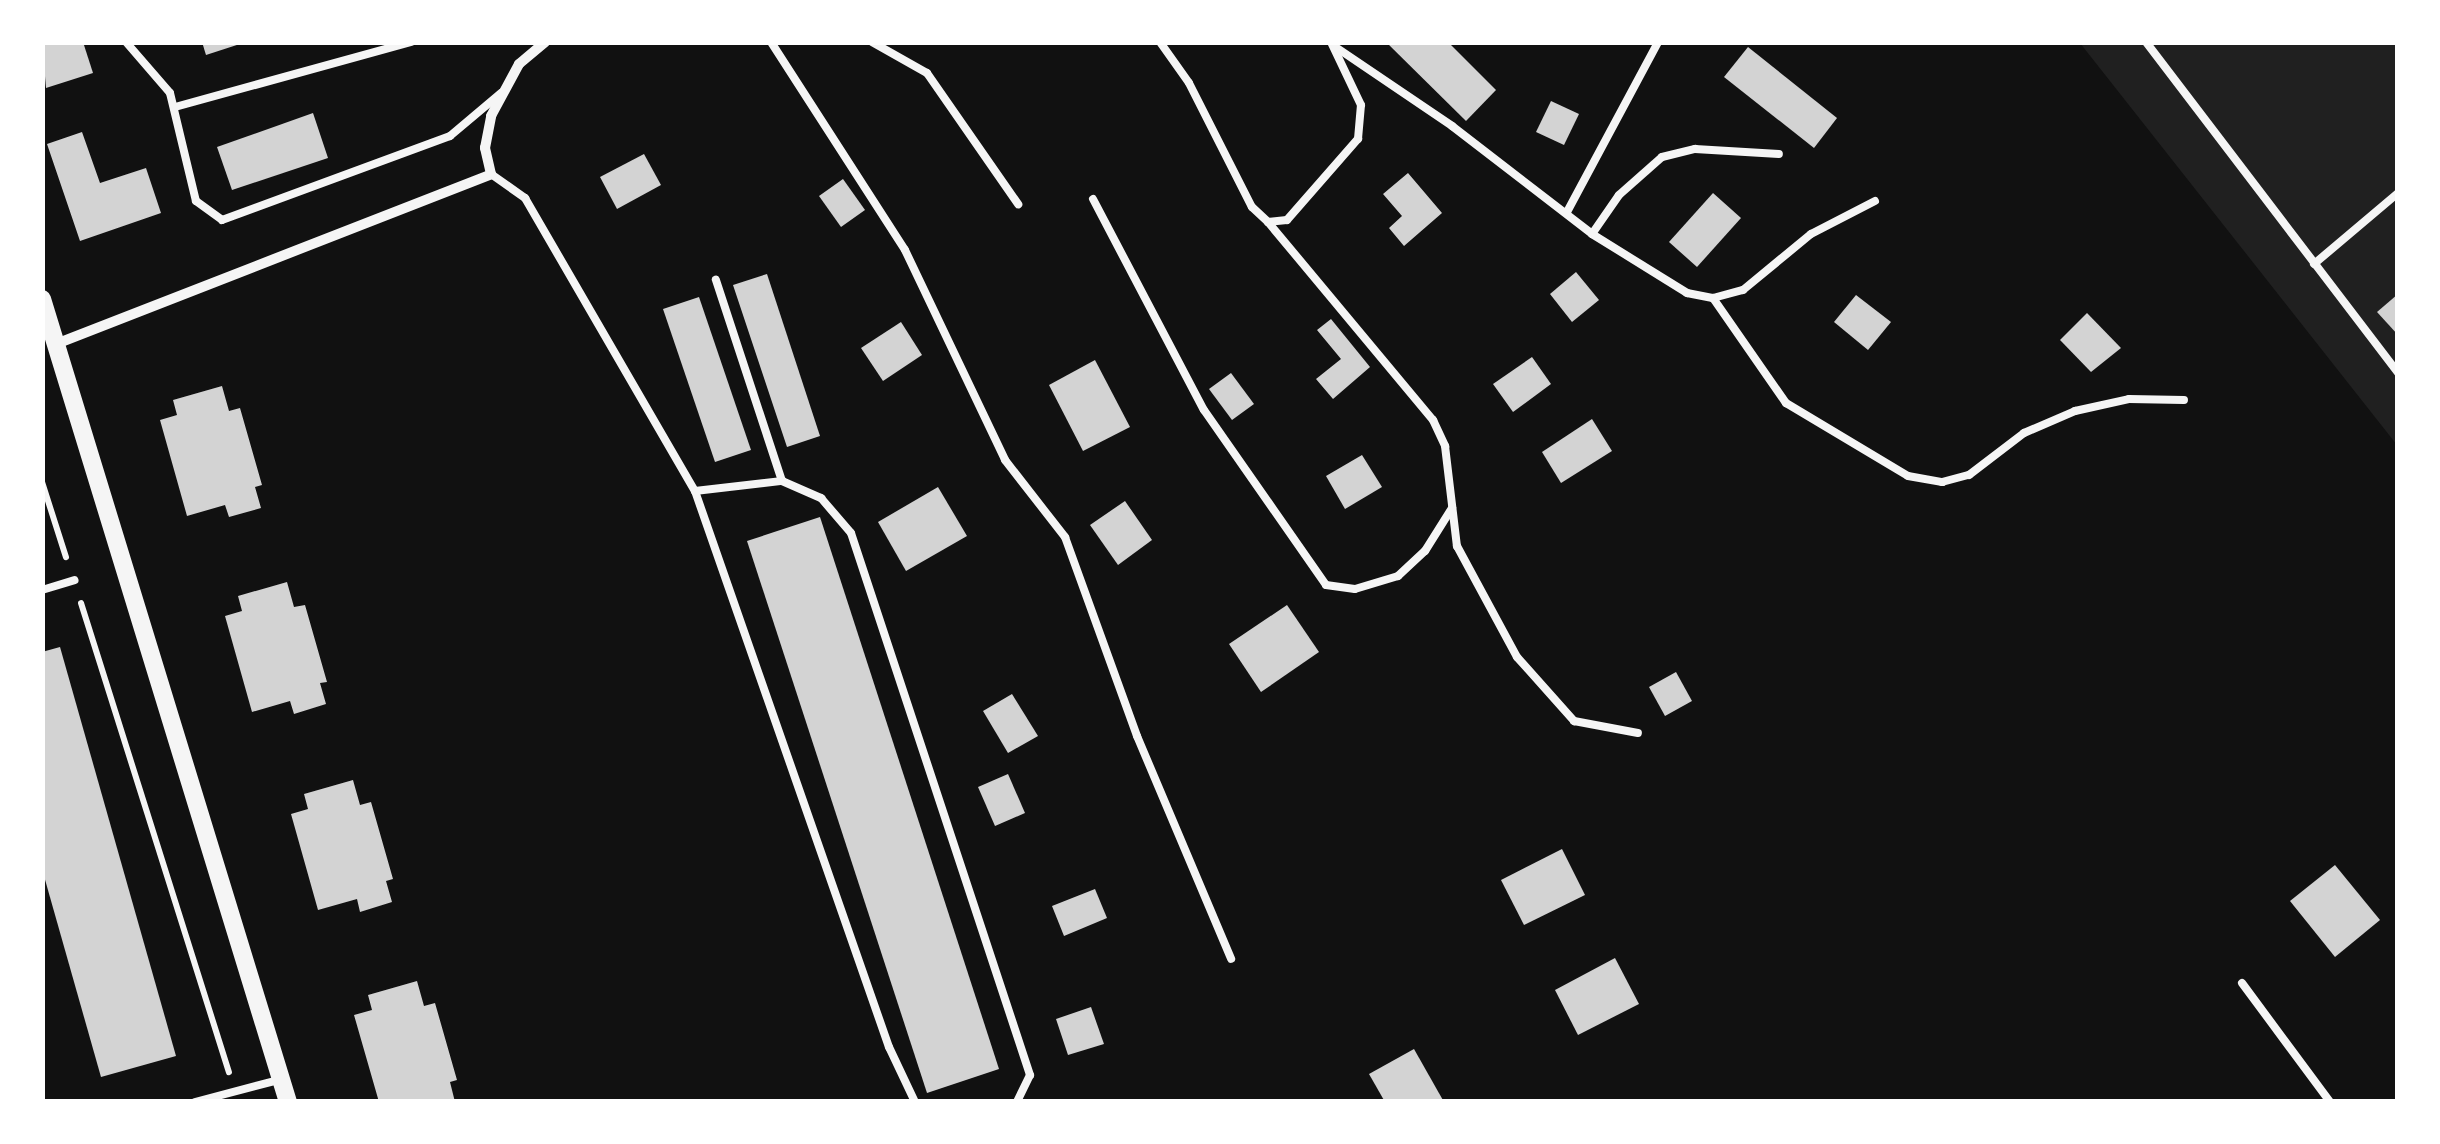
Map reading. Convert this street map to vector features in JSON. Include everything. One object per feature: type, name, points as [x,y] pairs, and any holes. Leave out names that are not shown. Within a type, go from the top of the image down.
[{"type":"street","points":[[56,344],[491,174],[485,148],[501,93],[545,42]]},
{"type":"street","points":[[42,299],[288,1102]]},
{"type":"lane","points":[[126,42],[175,108],[196,201],[222,220],[450,136],[501,93]]},
{"type":"lane","points":[[175,108],[411,42]]},
{"type":"lane","points":[[770,42],[904,250],[1005,460],[1065,537],[1137,736],[1232,959]]},
{"type":"lane","points":[[872,42],[928,74],[1018,204]]},
{"type":"lane","points":[[1160,42],[1189,84],[1252,206],[1433,420],[1445,446],[1452,508],[1470,574],[1516,656],[1574,721],[1638,733]]},
{"type":"lane","points":[[1567,212],[1658,42]]},
{"type":"lane","points":[[2146,42],[2398,373]]},
{"type":"lane","points":[[1268,222],[1287,220],[1358,139],[1361,105],[1332,44]]},
{"type":"lane","points":[[1332,44],[1567,212],[1592,234],[1687,293],[1713,298],[1742,290],[1810,234],[1875,201]]},
{"type":"lane","points":[[1592,234],[1619,195],[1662,157],[1695,149],[1779,154]]},
{"type":"lane","points":[[491,174],[524,198],[695,491],[889,1048],[915,1102]]},
{"type":"lane","points":[[2314,264],[2398,193]]},
{"type":"lane","points":[[1093,200],[1204,410],[1326,585],[1355,589],[1398,576],[1425,551],[1452,508]]},
{"type":"lane","points":[[716,280],[782,482]]},
{"type":"lane","points":[[1713,298],[1755,366],[1786,402],[1908,476],[1942,482],[1969,476],[2024,433],[2076,411],[2129,399],[2184,400]]},
{"type":"lane","points":[[695,491],[782,482],[822,498],[851,533],[1030,1075],[1017,1102]]},
{"type":"lane","points":[[42,590],[74,580]]},
{"type":"lane","points":[[2242,984],[2330,1102]]},
{"type":"lane","points":[[196,1102],[281,1079]]},
{"type":"path","points":[[42,482],[236,1093]]},
{"type":"shaded area","points":[[2080,43],[2397,43],[2397,445]]},
{"type":"building","points":[[42,42],[83,42],[93,73],[46,88]]},
{"type":"building","points":[[202,42],[243,42],[243,43],[206,55]]},
{"type":"building","points":[[1386,42],[1448,42],[1496,90],[1466,121]]},
{"type":"building","points":[[1748,47],[1837,118],[1814,148],[1724,77]]},
{"type":"building","points":[[1551,101],[1579,114],[1564,145],[1536,132]]},
{"type":"building","points":[[313,113],[328,158],[232,190],[217,147]]},
{"type":"building","points":[[82,132],[100,183],[146,168],[161,213],[80,241],[47,144]]},
{"type":"building","points":[[644,154],[661,185],[617,209],[600,177]]},
{"type":"building","points":[[1408,173],[1442,213],[1404,246],[1389,228],[1402,216],[1383,194]]},
{"type":"building","points":[[843,179],[865,210],[841,227],[819,196]]},
{"type":"building","points":[[1713,193],[1741,218],[1697,267],[1669,242]]},
{"type":"building","points":[[1576,272],[1599,300],[1572,322],[1550,294]]},
{"type":"building","points":[[767,274],[820,436],[787,447],[733,285]]},
{"type":"building","points":[[2398,294],[2398,335],[2377,312]]},
{"type":"building","points":[[1856,295],[1891,322],[1868,350],[1834,322]]},
{"type":"building","points":[[699,297],[751,450],[715,462],[663,309]]},
{"type":"building","points":[[2087,313],[2121,348],[2091,372],[2060,340]]},
{"type":"building","points":[[1331,319],[1370,367],[1333,399],[1316,379],[1341,359],[1317,330]]},
{"type":"building","points":[[901,322],[922,355],[883,381],[861,348]]},
{"type":"building","points":[[1532,357],[1551,384],[1513,412],[1493,384]]},
{"type":"building","points":[[1095,360],[1130,427],[1083,451],[1049,385]]},
{"type":"building","points":[[1231,373],[1254,404],[1232,420],[1209,389]]},
{"type":"building","points":[[222,386],[229,411],[240,408],[262,485],[255,487],[261,508],[229,517],[225,505],[187,516],[160,420],[177,415],[173,400]]},
{"type":"building","points":[[1592,419],[1612,451],[1561,483],[1542,452]]},
{"type":"building","points":[[1362,455],[1382,487],[1345,509],[1326,476]]},
{"type":"building","points":[[938,487],[967,536],[906,571],[878,522]]},
{"type":"building","points":[[1125,501],[1152,540],[1118,565],[1090,525]]},
{"type":"building","points":[[820,517],[999,1069],[927,1093],[747,541]]},
{"type":"building","points":[[287,582],[294,607],[305,605],[327,682],[320,683],[326,704],[294,714],[290,701],[252,712],[225,616],[242,611],[238,596]]},
{"type":"building","points":[[1287,605],[1319,652],[1261,692],[1229,644]]},
{"type":"building","points":[[60,647],[176,1056],[101,1077],[42,869],[42,652]]},
{"type":"building","points":[[1676,672],[1692,701],[1665,716],[1649,687]]},
{"type":"building","points":[[1012,694],[1038,736],[1008,753],[983,711]]},
{"type":"building","points":[[1008,774],[1025,813],[995,826],[978,787]]},
{"type":"building","points":[[353,780],[360,805],[371,802],[393,879],[386,881],[392,902],[360,912],[357,899],[318,910],[291,814],[308,809],[304,794]]},
{"type":"building","points":[[1562,849],[1585,895],[1524,925],[1501,880]]},
{"type":"building","points":[[2335,865],[2380,920],[2335,957],[2290,901]]},
{"type":"building","points":[[1095,889],[1107,918],[1064,936],[1052,906]]},
{"type":"building","points":[[1615,958],[1639,1004],[1578,1035],[1555,990]]},
{"type":"building","points":[[417,981],[424,1006],[435,1003],[457,1080],[450,1082],[455,1102],[379,1102],[354,1015],[372,1010],[368,995]]},
{"type":"building","points":[[1091,1007],[1104,1044],[1068,1055],[1056,1019]]},
{"type":"building","points":[[1414,1049],[1444,1102],[1385,1102],[1369,1074]]}]
